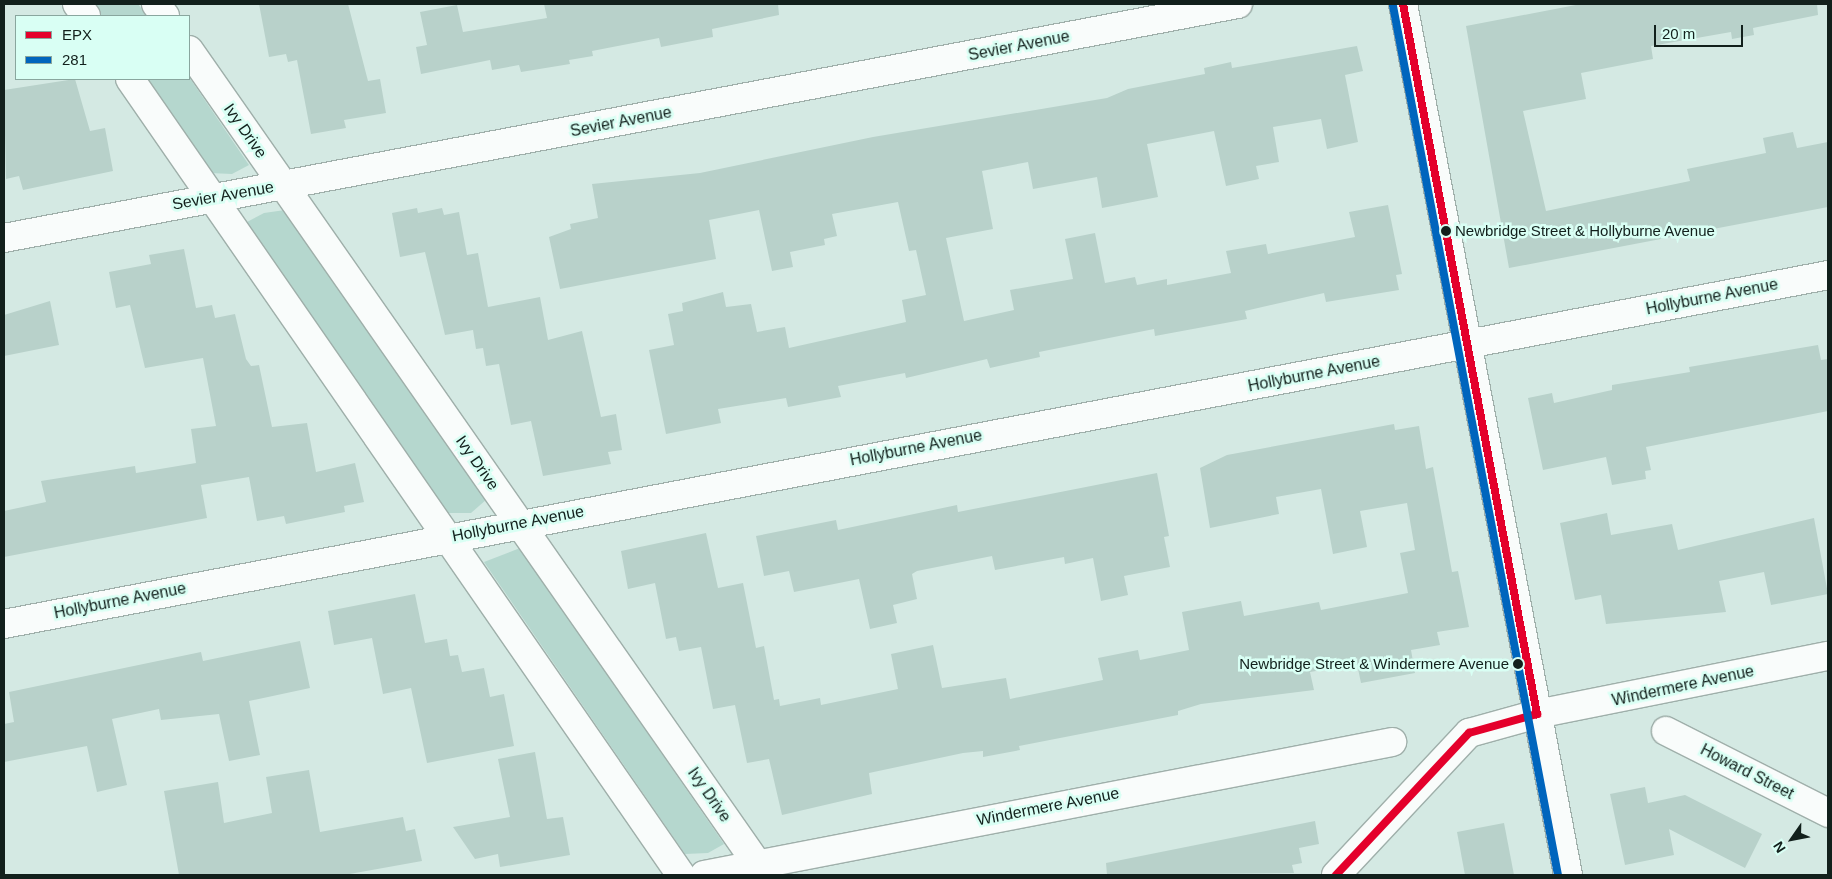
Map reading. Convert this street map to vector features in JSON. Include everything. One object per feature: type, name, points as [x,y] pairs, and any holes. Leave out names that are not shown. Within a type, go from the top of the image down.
[{"type":"street","points":[[77,4],[85,15]]},
{"type":"street","points":[[156,4],[164,15]]},
{"type":"street","name":"Sevier Avenue","points":[[4,238],[1238,4]]},
{"type":"street","points":[[1403,4],[1568,875]]},
{"type":"street","name":"Ivy Drive","points":[[190,51],[282,186],[761,869]]},
{"type":"street","points":[[131,80],[215,198],[681,875]]},
{"type":"street","name":"Hollyburne Avenue","points":[[4,624],[448,538],[518,522],[1828,275]]},
{"type":"street","name":"Windermere Avenue","points":[[1336,875],[1469,733],[1537,714],[1828,656]]},
{"type":"street","name":"Howard Street","points":[[1666,731],[1828,813]]},
{"type":"street","name":"Windermere Avenue","points":[[704,875],[761,869],[1392,742]]},
{"type":"green space","points":[[92,4],[138,4],[146,15],[100,15]]},
{"type":"green space","points":[[190,78],[249,165],[232,174],[210,173],[145,80],[190,80]]},
{"type":"green space","points":[[285,210],[487,499],[471,513],[448,513],[247,222],[264,213]]},
{"type":"green space","points":[[520,548],[724,844],[708,853],[685,854],[484,562]]},
{"type":"building","points":[[259,4],[348,4],[368,81],[380,79],[386,113],[344,120],[346,128],[311,134],[297,60],[288,62],[286,54],[269,57]]},
{"type":"building","points":[[544,4],[778,4],[779,15],[712,29],[713,37],[661,47],[659,38],[592,51],[593,56],[569,60],[570,64],[521,72],[519,65],[492,70],[490,60],[421,74],[416,47],[427,45],[420,12],[457,5],[463,32],[547,18]]},
{"type":"building","points":[[1581,4],[1817,4],[1818,15],[1753,28],[1754,35],[1732,39],[1731,32],[1651,46],[1653,59],[1581,73],[1586,99],[1523,111],[1546,211],[1690,181],[1687,169],[1766,153],[1763,138],[1793,132],[1797,148],[1828,142],[1828,207],[1509,268],[1466,26]]},
{"type":"building","points":[[1357,46],[1363,71],[1345,75],[1358,142],[1327,149],[1321,119],[1273,127],[1279,162],[1256,166],[1259,179],[1226,186],[1214,131],[1147,144],[1158,197],[1102,208],[1097,177],[1033,189],[1028,162],[982,171],[993,229],[946,238],[964,321],[1014,310],[1010,290],[1073,279],[1065,239],[1095,233],[1105,283],[1135,277],[1137,285],[1167,279],[1167,285],[1231,273],[1226,251],[1266,244],[1268,254],[1355,237],[1349,212],[1388,205],[1402,274],[1396,275],[1399,290],[1326,302],[1324,293],[1245,311],[1247,319],[1155,336],[1154,329],[1039,352],[1040,357],[990,368],[987,359],[906,378],[905,373],[838,386],[841,397],[788,407],[786,398],[718,409],[721,423],[666,434],[649,350],[674,345],[668,314],[683,311],[682,303],[723,292],[726,307],[751,304],[757,332],[785,327],[789,348],[906,322],[902,300],[926,295],[916,250],[909,251],[898,202],[832,214],[837,236],[824,239],[825,245],[790,252],[793,267],[772,271],[759,210],[709,220],[716,259],[560,289],[549,237],[571,229],[570,224],[598,218],[592,184],[700,173],[873,137],[1107,98],[1128,89],[1205,74],[1204,68],[1231,62],[1232,68]]},
{"type":"building","points":[[75,80],[90,131],[105,128],[113,171],[23,190],[19,176],[6,179],[4,90]]},
{"type":"building","points":[[417,208],[418,213],[442,208],[444,215],[459,212],[467,255],[478,253],[488,307],[540,297],[548,340],[582,331],[601,417],[616,414],[622,450],[608,452],[611,464],[543,476],[531,421],[511,425],[499,364],[486,366],[483,348],[476,349],[473,330],[445,335],[425,252],[400,257],[392,213]]},
{"type":"building","points":[[184,249],[196,308],[212,305],[215,318],[235,314],[246,359],[251,366],[259,365],[272,427],[307,423],[316,472],[355,463],[364,502],[344,506],[345,512],[286,524],[284,516],[257,521],[249,477],[201,485],[207,518],[4,557],[4,511],[46,502],[41,481],[135,466],[136,473],[196,463],[191,429],[216,426],[203,358],[145,368],[130,305],[116,308],[109,272],[151,264],[149,255]]},
{"type":"building","points":[[50,301],[59,345],[4,356],[4,315]]},
{"type":"building","points":[[1818,345],[1821,360],[1828,359],[1828,411],[1646,447],[1651,470],[1645,471],[1646,479],[1612,485],[1606,457],[1543,470],[1528,398],[1552,393],[1554,403],[1612,390],[1612,385],[1690,372],[1689,367]]},
{"type":"building","points":[[1394,424],[1395,430],[1419,426],[1426,469],[1433,467],[1452,572],[1458,571],[1469,627],[1437,632],[1440,645],[1411,650],[1415,673],[1361,683],[1357,664],[1310,672],[1314,690],[1201,704],[1178,711],[1178,715],[1019,746],[1020,750],[983,757],[983,751],[963,753],[869,773],[872,794],[782,815],[769,759],[747,763],[735,705],[713,709],[701,647],[679,651],[676,637],[666,639],[655,583],[628,589],[621,551],[706,533],[718,588],[743,583],[756,648],[764,646],[774,700],[779,699],[780,706],[820,698],[821,705],[898,689],[891,654],[933,645],[942,688],[1006,678],[1010,699],[1103,680],[1098,658],[1138,650],[1140,660],[1189,650],[1182,612],[1241,601],[1244,616],[1319,602],[1321,610],[1408,593],[1400,553],[1415,550],[1407,503],[1360,511],[1367,547],[1333,554],[1321,489],[1276,497],[1279,514],[1210,528],[1200,468],[1227,455]]},
{"type":"building","points":[[1157,473],[1169,536],[1164,537],[1170,567],[1124,576],[1128,595],[1101,601],[1093,558],[1065,564],[1064,557],[995,570],[992,556],[917,571],[912,574],[917,599],[893,605],[897,623],[870,629],[859,579],[794,592],[789,571],[764,576],[756,536],[836,520],[838,530],[957,505],[958,512]]},
{"type":"building","points":[[1607,513],[1611,535],[1672,524],[1678,550],[1814,518],[1828,594],[1771,605],[1764,572],[1719,581],[1726,612],[1606,624],[1601,595],[1575,600],[1560,523]]},
{"type":"building","points":[[415,594],[425,643],[447,639],[450,656],[458,655],[462,672],[484,668],[490,697],[504,694],[514,746],[427,763],[411,688],[383,694],[372,638],[334,645],[328,611]]},
{"type":"building","points":[[300,641],[310,688],[249,701],[260,755],[229,761],[219,714],[161,720],[159,709],[112,719],[127,785],[97,792],[87,746],[4,762],[4,724],[14,722],[9,692],[201,652],[203,661]]},
{"type":"building","points":[[535,752],[547,819],[563,817],[570,855],[500,867],[498,854],[475,859],[453,827],[510,817],[498,759]]},
{"type":"building","points":[[309,770],[320,832],[403,817],[406,831],[415,829],[422,861],[344,875],[179,875],[164,791],[218,782],[224,823],[272,813],[266,777]]},
{"type":"building","points":[[1645,787],[1648,803],[1685,795],[1762,834],[1745,868],[1669,829],[1674,855],[1625,865],[1610,794]]},
{"type":"building","points":[[1315,821],[1319,844],[1299,848],[1302,863],[1292,865],[1294,873],[1107,875],[1106,863]]},
{"type":"building","points":[[1504,823],[1514,875],[1465,875],[1457,832]]},
{"type":"transit line","name":"EPX","points":[[1403,4],[1537,714]]},
{"type":"transit line","name":"281","points":[[1393,6],[1558,875]]},
{"type":"transit line","name":"EPX","points":[[1336,875],[1469,733],[1537,714]]},
{"type":"place","name":"Newbridge Street & Hollyburne Avenue","points":[[1446,231]]},
{"type":"place","name":"Newbridge Street & Windermere Avenue","points":[[1518,664]]}]
